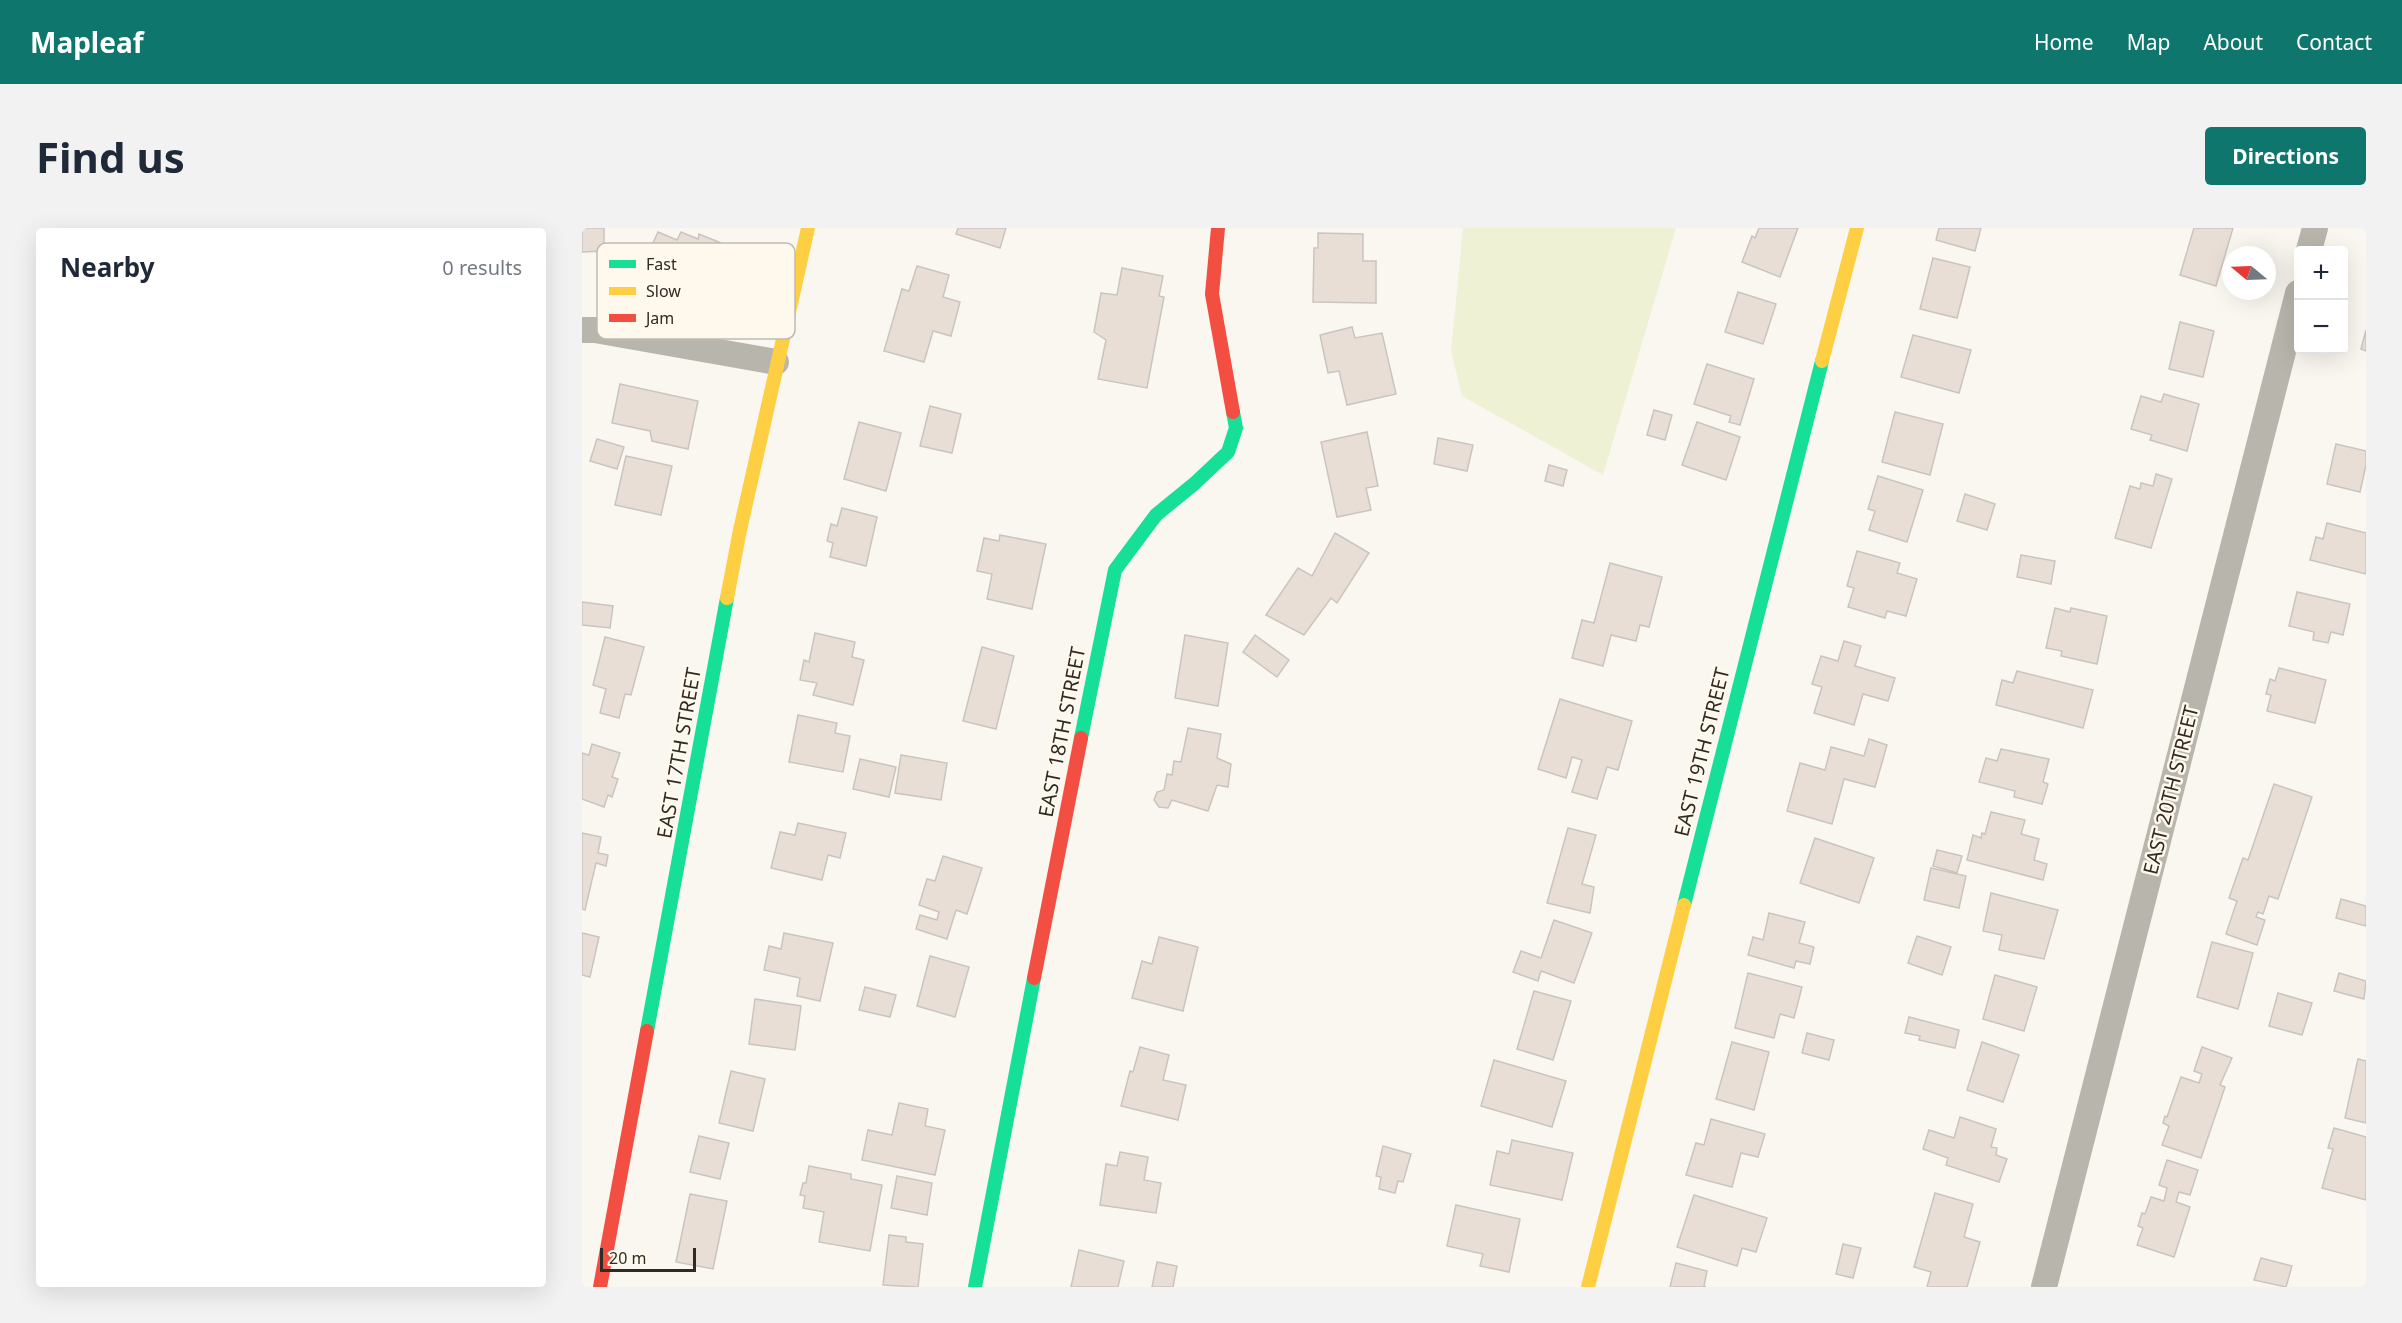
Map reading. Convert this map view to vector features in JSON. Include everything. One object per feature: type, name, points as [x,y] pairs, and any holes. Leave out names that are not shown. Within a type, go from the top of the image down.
[{"type":"street","name":"EAST 17TH STREET","points":[[795,282],[808,228]]},
{"type":"street","name":"EAST 18TH STREET","points":[[975,1287],[1099,642],[1115,570],[1156,515],[1228,452],[1236,428],[1212,294],[1218,228]]},
{"type":"street","name":"EAST 19TH STREET","points":[[1588,1287],[1798,451],[1857,228]]},
{"type":"street","points":[[2311,246],[2315,228]]},
{"type":"street","name":"EAST 20TH STREET","points":[[2044,1287],[2296,300]]},
{"type":"street","points":[[582,330],[597,330]]},
{"type":"street","points":[[646,339],[776,362]]},
{"type":"street","name":"EAST 17TH STREET","points":[[600,1287],[738,542],[781,339]]},
{"type":"green space","points":[[1463,228],[1676,228],[1603,475],[1462,396],[1451,351]]},
{"type":"building","points":[[582,228],[604,228],[604,243],[597,243],[597,251],[582,252]]},
{"type":"building","points":[[958,228],[1006,228],[1000,248],[956,234]]},
{"type":"building","points":[[1759,228],[1798,228],[1780,277],[1742,262],[1752,236],[1755,238]]},
{"type":"building","points":[[1939,228],[1981,228],[1975,251],[1936,240]]},
{"type":"building","points":[[2194,228],[2233,228],[2228,246],[2222,246],[2222,266],[2216,286],[2180,275]]},
{"type":"building","points":[[658,232],[677,240],[681,232],[698,239],[699,234],[721,243],[653,243]]},
{"type":"building","points":[[1318,233],[1363,234],[1363,261],[1376,261],[1376,303],[1313,302],[1314,248],[1318,248]]},
{"type":"building","points":[[1933,258],[1970,267],[1957,318],[1920,309]]},
{"type":"building","points":[[917,266],[949,275],[943,297],[960,302],[951,336],[933,331],[924,362],[884,351],[902,289],[909,291]]},
{"type":"building","points":[[1122,268],[1163,276],[1159,296],[1164,297],[1147,388],[1098,379],[1106,340],[1094,332],[1101,293],[1117,295]]},
{"type":"building","points":[[1738,292],[1776,304],[1763,344],[1725,332]]},
{"type":"building","points":[[2180,322],[2214,331],[2203,377],[2169,369]]},
{"type":"building","points":[[1352,327],[1355,338],[1382,333],[1396,394],[1347,405],[1339,371],[1328,373],[1320,335]]},
{"type":"building","points":[[2366,330],[2366,351],[2361,349]]},
{"type":"building","points":[[1913,335],[1971,350],[1959,393],[1901,377]]},
{"type":"building","points":[[1707,364],[1754,379],[1740,425],[1729,422],[1731,416],[1694,404]]},
{"type":"building","points":[[620,384],[698,401],[688,449],[652,441],[650,431],[612,423]]},
{"type":"building","points":[[2164,394],[2199,404],[2187,451],[2150,440],[2152,435],[2131,429],[2141,396],[2161,402]]},
{"type":"building","points":[[930,406],[961,414],[952,453],[920,446]]},
{"type":"building","points":[[1654,410],[1672,415],[1665,440],[1647,435]]},
{"type":"building","points":[[1895,412],[1943,424],[1930,475],[1882,462]]},
{"type":"building","points":[[859,422],[901,433],[886,491],[844,479]]},
{"type":"building","points":[[1697,422],[1740,437],[1726,480],[1682,465]]},
{"type":"building","points":[[1367,432],[1378,486],[1366,488],[1371,510],[1337,517],[1321,442]]},
{"type":"building","points":[[1438,438],[1473,445],[1467,471],[1434,464]]},
{"type":"building","points":[[597,439],[624,447],[617,469],[590,461]]},
{"type":"building","points":[[2336,444],[2366,451],[2366,465],[2360,492],[2327,484]]},
{"type":"building","points":[[626,456],[672,466],[661,515],[615,505]]},
{"type":"building","points":[[1549,465],[1567,470],[1563,486],[1545,481]]},
{"type":"building","points":[[2156,474],[2172,479],[2151,548],[2115,538],[2130,486],[2140,489],[2141,483],[2153,486]]},
{"type":"building","points":[[1878,476],[1923,490],[1907,542],[1869,530],[1875,511],[1868,509]]},
{"type":"building","points":[[1965,494],[1995,504],[1987,530],[1957,521]]},
{"type":"building","points":[[842,508],[877,517],[866,566],[830,557],[833,543],[827,541],[831,524],[837,526]]},
{"type":"building","points":[[2327,523],[2366,533],[2366,574],[2310,560],[2316,537],[2323,539]]},
{"type":"building","points":[[1335,533],[1369,553],[1337,603],[1331,598],[1304,635],[1266,615],[1298,568],[1312,576]]},
{"type":"building","points":[[1000,535],[1046,544],[1032,609],[987,599],[992,574],[977,571],[984,538],[999,541]]},
{"type":"building","points":[[1857,551],[1900,563],[1897,573],[1917,579],[1906,616],[1887,611],[1885,618],[1848,607],[1854,588],[1847,586]]},
{"type":"building","points":[[2021,555],[2055,561],[2051,584],[2017,577]]},
{"type":"building","points":[[1610,563],[1662,577],[1649,627],[1640,625],[1636,641],[1611,635],[1603,666],[1572,658],[1582,620],[1594,623]]},
{"type":"building","points":[[2297,592],[2350,604],[2343,635],[2331,632],[2328,643],[2313,640],[2314,632],[2289,626]]},
{"type":"building","points":[[582,602],[613,606],[610,628],[582,625]]},
{"type":"building","points":[[2055,608],[2070,612],[2071,608],[2107,616],[2097,664],[2061,656],[2062,651],[2046,648]]},
{"type":"building","points":[[815,633],[855,642],[852,657],[864,660],[853,705],[813,695],[817,683],[800,680],[804,660],[809,662]]},
{"type":"building","points":[[1185,635],[1228,643],[1218,706],[1175,698]]},
{"type":"building","points":[[1255,635],[1289,660],[1277,677],[1243,652]]},
{"type":"building","points":[[605,637],[644,647],[631,695],[625,694],[619,718],[600,713],[606,689],[593,685]]},
{"type":"building","points":[[1844,641],[1861,646],[1855,666],[1895,678],[1888,701],[1863,694],[1854,725],[1814,713],[1822,687],[1812,684],[1821,656],[1838,661]]},
{"type":"building","points":[[982,647],[1014,656],[996,729],[963,721]]},
{"type":"building","points":[[2279,668],[2326,680],[2315,723],[2267,711],[2271,695],[2266,694],[2270,679],[2275,681]]},
{"type":"building","points":[[2017,671],[2093,690],[2083,728],[1996,705],[2002,680],[2013,683]]},
{"type":"building","points":[[1560,699],[1632,721],[1618,770],[1607,767],[1597,799],[1572,792],[1582,760],[1572,757],[1566,778],[1538,769]]},
{"type":"building","points":[[798,715],[837,723],[835,733],[850,736],[843,772],[789,762]]},
{"type":"building","points":[[1188,728],[1221,734],[1217,758],[1231,764],[1228,787],[1217,785],[1208,811],[1172,800],[1168,808],[1159,807],[1154,800],[1157,792],[1164,790],[1167,774],[1172,775],[1174,761],[1181,762]]},
{"type":"building","points":[[1869,739],[1887,745],[1875,787],[1844,779],[1832,824],[1787,811],[1800,763],[1825,770],[1831,747],[1864,756]]},
{"type":"building","points":[[592,744],[620,753],[612,777],[618,779],[612,797],[608,795],[604,807],[582,799],[582,753],[589,755]]},
{"type":"building","points":[[2001,749],[2049,759],[2043,782],[2048,784],[2042,804],[2014,797],[2015,791],[1979,782],[1986,758],[1997,761]]},
{"type":"building","points":[[901,755],[947,763],[941,800],[895,793]]},
{"type":"building","points":[[860,759],[896,767],[889,797],[853,789]]},
{"type":"building","points":[[2274,784],[2312,797],[2278,899],[2269,896],[2263,914],[2258,912],[2256,917],[2265,920],[2257,945],[2226,934],[2237,901],[2229,898],[2243,858],[2248,860]]},
{"type":"building","points":[[1991,812],[2025,820],[2021,834],[2039,839],[2034,860],[2047,864],[2043,880],[1967,860],[1973,835],[1981,838],[1982,833],[1985,834]]},
{"type":"building","points":[[798,823],[846,833],[840,858],[828,855],[822,880],[771,868],[780,832],[795,835]]},
{"type":"building","points":[[1568,828],[1596,835],[1582,884],[1594,887],[1590,913],[1547,903]]},
{"type":"building","points":[[582,833],[601,837],[598,853],[608,855],[606,866],[596,863],[585,910],[582,909]]},
{"type":"building","points":[[1815,838],[1874,858],[1859,903],[1800,883]]},
{"type":"building","points":[[1937,850],[1962,856],[1957,873],[1933,866]]},
{"type":"building","points":[[943,856],[982,868],[967,914],[956,910],[947,939],[916,929],[920,915],[937,920],[939,912],[919,905],[927,879],[935,881]]},
{"type":"building","points":[[1931,868],[1966,876],[1959,908],[1924,900]]},
{"type":"building","points":[[1991,893],[2058,910],[2044,959],[1999,950],[2002,935],[1983,931]]},
{"type":"building","points":[[2341,899],[2366,906],[2366,926],[2336,918]]},
{"type":"building","points":[[1769,913],[1805,922],[1799,943],[1814,947],[1810,964],[1796,961],[1794,968],[1748,955],[1753,937],[1763,940]]},
{"type":"building","points":[[1554,920],[1592,933],[1574,983],[1541,971],[1538,981],[1513,972],[1521,951],[1541,958]]},
{"type":"building","points":[[582,933],[599,937],[590,977],[582,975]]},
{"type":"building","points":[[784,933],[833,943],[820,1001],[797,996],[800,978],[764,970],[769,946],[781,949]]},
{"type":"building","points":[[1917,936],[1951,947],[1942,975],[1908,963]]},
{"type":"building","points":[[1159,937],[1198,947],[1183,1011],[1132,998],[1142,961],[1152,964]]},
{"type":"building","points":[[2212,942],[2253,953],[2238,1009],[2197,997]]},
{"type":"building","points":[[930,956],[969,967],[955,1017],[917,1006]]},
{"type":"building","points":[[1748,973],[1802,987],[1794,1018],[1780,1014],[1774,1038],[1735,1028]]},
{"type":"building","points":[[2339,973],[2366,981],[2364,999],[2334,991]]},
{"type":"building","points":[[1995,975],[2037,987],[2024,1031],[1983,1019]]},
{"type":"building","points":[[865,987],[896,995],[890,1017],[859,1010]]},
{"type":"building","points":[[1534,991],[1571,1001],[1553,1060],[1517,1049]]},
{"type":"building","points":[[2278,993],[2312,1003],[2302,1035],[2269,1026]]},
{"type":"building","points":[[755,999],[801,1006],[795,1050],[749,1044]]},
{"type":"building","points":[[1909,1017],[1959,1030],[1955,1048],[1919,1040],[1920,1036],[1905,1033]]},
{"type":"building","points":[[1807,1033],[1834,1040],[1829,1060],[1802,1053]]},
{"type":"building","points":[[1732,1042],[1769,1052],[1754,1110],[1716,1099]]},
{"type":"building","points":[[1982,1042],[2019,1055],[2003,1102],[1967,1090]]},
{"type":"building","points":[[1140,1047],[1169,1055],[1163,1080],[1186,1085],[1178,1120],[1121,1106],[1130,1071],[1133,1072]]},
{"type":"building","points":[[2202,1047],[2232,1058],[2220,1085],[2225,1087],[2201,1158],[2162,1145],[2169,1126],[2163,1123],[2181,1077],[2199,1083],[2202,1074],[2194,1071]]},
{"type":"building","points":[[2358,1059],[2366,1061],[2366,1123],[2345,1118]]},
{"type":"building","points":[[1494,1060],[1566,1081],[1552,1127],[1481,1106]]},
{"type":"building","points":[[731,1071],[765,1079],[753,1131],[719,1123]]},
{"type":"building","points":[[899,1103],[928,1109],[925,1126],[945,1130],[935,1175],[862,1160],[868,1130],[892,1135]]},
{"type":"building","points":[[1960,1117],[1996,1129],[1991,1147],[1997,1148],[1996,1155],[2007,1159],[1999,1182],[1946,1165],[1948,1158],[1923,1149],[1929,1130],[1954,1138]]},
{"type":"building","points":[[1711,1119],[1765,1134],[1758,1157],[1741,1153],[1732,1187],[1686,1175],[1696,1143],[1704,1145]]},
{"type":"building","points":[[2334,1128],[2366,1137],[2366,1200],[2322,1188],[2333,1149],[2328,1148]]},
{"type":"building","points":[[699,1136],[729,1143],[720,1179],[690,1172]]},
{"type":"building","points":[[1512,1140],[1573,1153],[1562,1200],[1490,1185],[1497,1151],[1509,1154]]},
{"type":"building","points":[[1383,1146],[1411,1154],[1403,1182],[1398,1181],[1395,1193],[1379,1189],[1381,1177],[1376,1176]]},
{"type":"building","points":[[1120,1152],[1148,1157],[1144,1180],[1161,1183],[1156,1213],[1100,1205],[1106,1164],[1117,1166]]},
{"type":"building","points":[[2167,1160],[2198,1170],[2190,1195],[2179,1192],[2176,1202],[2190,1207],[2174,1257],[2137,1245],[2143,1228],[2138,1226],[2151,1197],[2164,1201],[2167,1188],[2159,1185]]},
{"type":"building","points":[[809,1166],[851,1174],[851,1179],[882,1185],[870,1251],[819,1242],[824,1212],[803,1208],[805,1196],[800,1195],[803,1183],[806,1183]]},
{"type":"building","points":[[897,1176],[932,1183],[927,1215],[891,1208]]},
{"type":"building","points":[[1935,1193],[1973,1204],[1964,1237],[1980,1242],[1967,1287],[1927,1287],[1931,1272],[1914,1267]]},
{"type":"building","points":[[690,1194],[727,1201],[713,1269],[676,1262]]},
{"type":"building","points":[[1694,1195],[1767,1218],[1756,1252],[1742,1248],[1737,1266],[1677,1247]]},
{"type":"building","points":[[1456,1205],[1520,1219],[1509,1272],[1480,1266],[1483,1254],[1447,1246]]},
{"type":"building","points":[[889,1235],[906,1237],[906,1242],[923,1244],[918,1287],[883,1285]]},
{"type":"building","points":[[1843,1244],[1861,1248],[1853,1278],[1836,1274]]},
{"type":"building","points":[[1079,1250],[1124,1261],[1118,1287],[1071,1287]]},
{"type":"building","points":[[2261,1258],[2292,1266],[2286,1287],[2254,1280]]},
{"type":"building","points":[[1157,1262],[1177,1266],[1173,1287],[1152,1287]]},
{"type":"building","points":[[1676,1263],[1707,1271],[1704,1286],[1706,1287],[1670,1287]]},
{"type":"traffic: fast","points":[[1684,905],[1822,361]]},
{"type":"traffic: fast","points":[[1081,738],[1115,570],[1156,515],[1228,452],[1236,428],[1233,412]]},
{"type":"traffic: fast","points":[[647,1031],[727,598]]},
{"type":"traffic: fast","points":[[975,1287],[1034,978]]},
{"type":"traffic: slow","points":[[795,286],[808,228]]},
{"type":"traffic: slow","points":[[1822,361],[1857,228]]},
{"type":"traffic: slow","points":[[727,598],[783,339]]},
{"type":"traffic: slow","points":[[1588,1287],[1684,905]]},
{"type":"traffic: jam","points":[[1218,228],[1212,294],[1233,412]]},
{"type":"traffic: jam","points":[[1034,978],[1081,738]]},
{"type":"traffic: jam","points":[[600,1287],[647,1031]]}]
